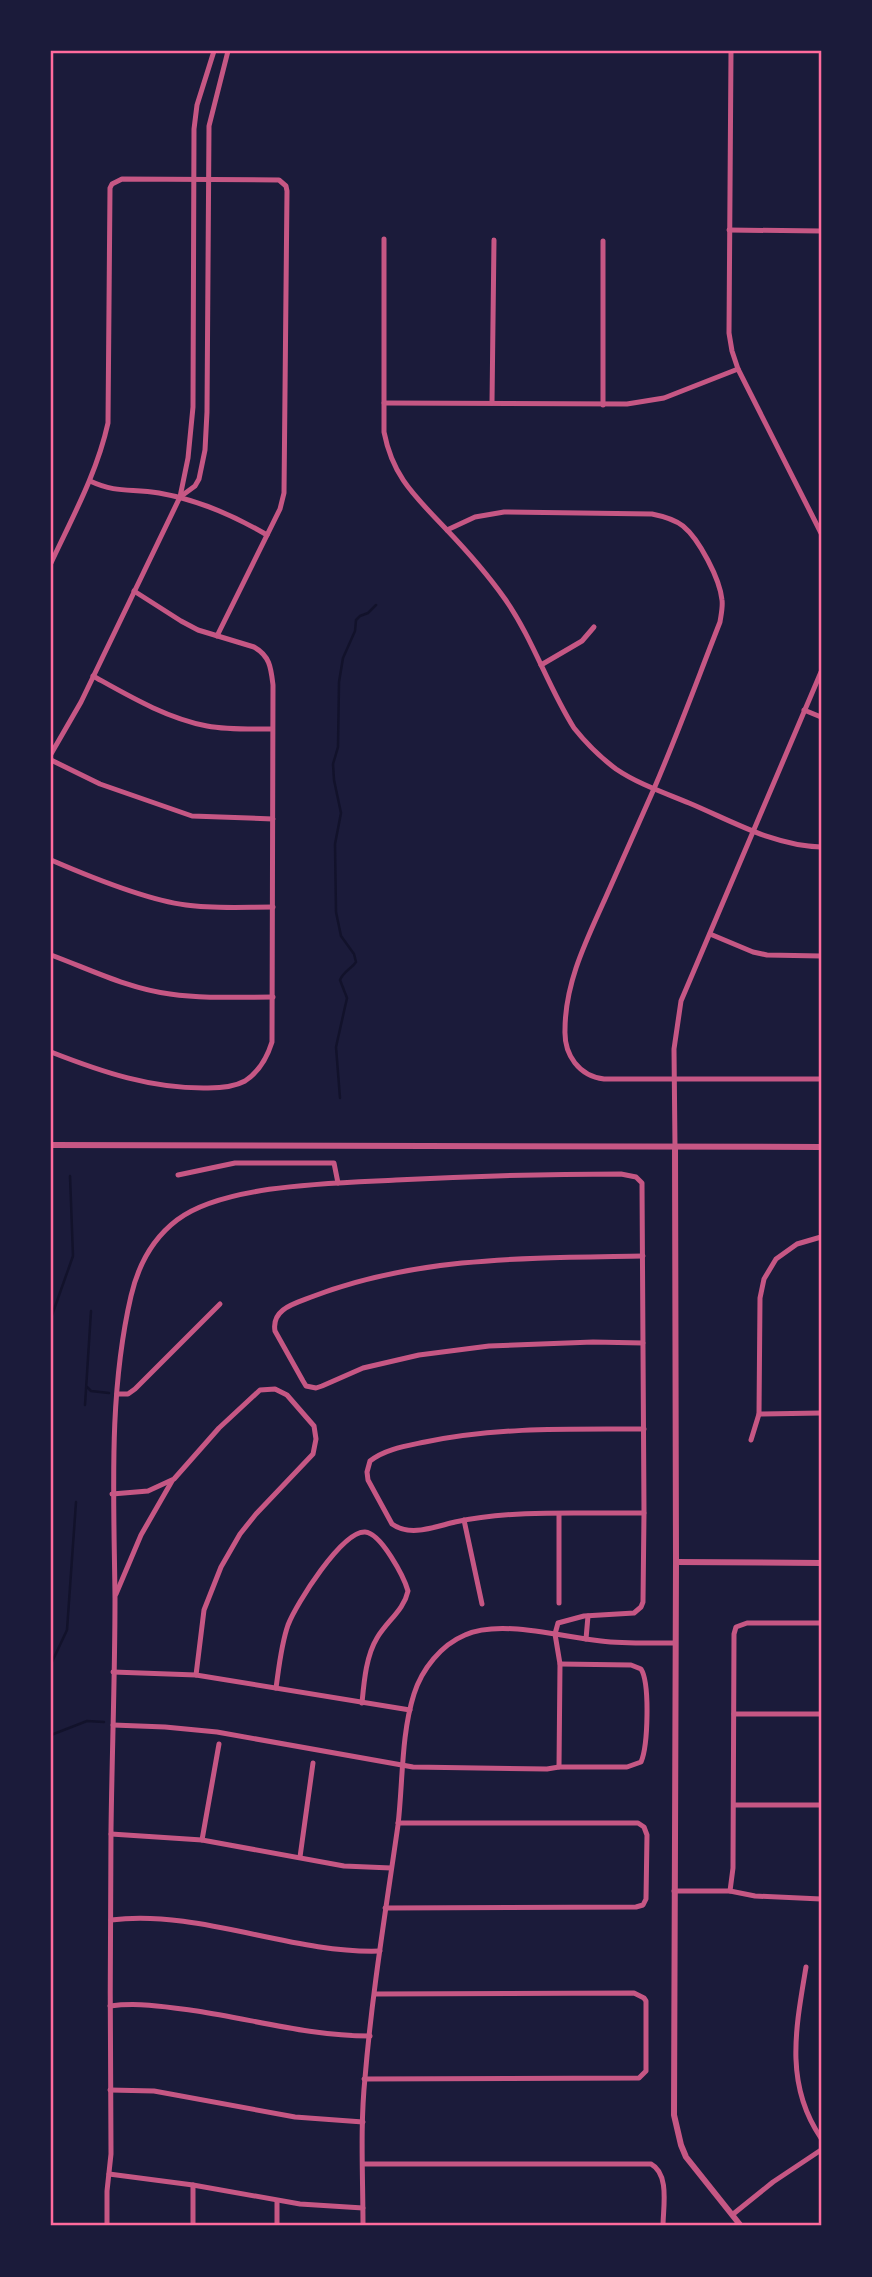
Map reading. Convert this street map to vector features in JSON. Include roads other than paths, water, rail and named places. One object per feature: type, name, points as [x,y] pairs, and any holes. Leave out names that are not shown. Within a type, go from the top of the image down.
[{"type":"street","points":[[51,754],[71,720],[180,497],[191,439],[193,400],[194,129],[197,105],[214,51]]},
{"type":"street","points":[[180,497],[195,486],[199,479],[205,450],[209,126],[228,51]]},
{"type":"street","points":[[731,51],[729,333],[732,351],[738,369],[821,533]]},
{"type":"street","points":[[209,69],[222,74]]},
{"type":"street","points":[[51,563],[90,481],[104,440],[109,408],[112,184],[122,179],[273,179],[282,182],[287,191],[284,494],[280,509],[217,636]]},
{"type":"street","points":[[194,221],[208,221]]},
{"type":"street","points":[[729,230],[821,231]]},
{"type":"street","points":[[384,239],[384,403],[387,447],[397,471],[417,500],[447,530],[504,597],[568,718],[583,739],[615,768],[654,788],[790,844],[821,847]]},
{"type":"street","points":[[492,403],[494,240]]},
{"type":"street","points":[[603,241],[603,405]]},
{"type":"street","points":[[193,313],[208,313]]},
{"type":"street","points":[[384,403],[635,403],[664,398],[738,369]]},
{"type":"street","points":[[193,400],[207,400]]},
{"type":"street","points":[[90,481],[116,490],[180,497],[225,512],[267,535]]},
{"type":"street","points":[[447,530],[475,517],[504,512],[652,514],[661,515],[684,526],[699,545],[721,592],[723,605],[720,622],[654,788],[585,943],[573,976],[566,1008],[566,1042],[575,1063],[587,1074],[598,1078],[821,1079]]},
{"type":"street","points":[[51,1062],[52,1053],[140,1082],[210,1088],[241,1083],[260,1068],[272,1042],[273,685],[268,659],[254,647],[181,621],[134,591]]},
{"type":"street","points":[[541,665],[582,641],[594,627]]},
{"type":"street","points":[[741,2226],[686,2157],[674,2115],[676,1030],[681,1000],[821,671]]},
{"type":"street","points":[[93,676],[148,706],[186,721],[220,728],[272,729]]},
{"type":"street","points":[[804,710],[821,717]]},
{"type":"street","points":[[51,760],[100,783],[192,816],[273,819]]},
{"type":"street","points":[[51,860],[174,903],[202,907],[273,907]]},
{"type":"street","points":[[710,934],[767,955],[821,956]]},
{"type":"street","points":[[51,955],[128,983],[169,994],[273,997]]},
{"type":"street","points":[[51,1145],[821,1147]]},
{"type":"street","points":[[178,1175],[235,1163],[334,1163],[338,1183]]},
{"type":"street","points":[[107,2226],[114,1597],[112,1494],[117,1394],[130,1298],[141,1265],[154,1243],[178,1219],[194,1209],[245,1193],[338,1183],[520,1174],[621,1174],[639,1179],[643,1188],[644,1513],[641,1607],[634,1613],[588,1616],[558,1623],[555,1634],[559,1664],[559,1767]]},
{"type":"street","points":[[751,1440],[759,1414],[760,1298],[764,1279],[776,1259],[797,1244],[821,1237]]},
{"type":"street","points":[[643,1256],[533,1258],[454,1263],[404,1271],[352,1283],[294,1304],[279,1313],[274,1321],[275,1331],[306,1386],[316,1388],[363,1368],[419,1354],[489,1346],[643,1343]]},
{"type":"street","points":[[117,1394],[128,1394],[135,1389],[220,1304]]},
{"type":"street","points":[[114,1597],[141,1535],[174,1479],[219,1428],[260,1390],[275,1389],[287,1395],[314,1426],[316,1447],[309,1461],[256,1514],[220,1567],[204,1610],[196,1675]]},
{"type":"street","points":[[759,1414],[821,1413]]},
{"type":"street","points":[[643,1429],[510,1430],[469,1434],[402,1447],[377,1455],[368,1466],[368,1480],[392,1524],[412,1531],[464,1520],[509,1515],[644,1513]]},
{"type":"street","points":[[112,1494],[148,1491],[174,1479]]},
{"type":"street","points":[[559,1514],[559,1603]]},
{"type":"street","points":[[464,1520],[482,1604]]},
{"type":"street","points":[[276,1688],[285,1635],[297,1605],[326,1562],[359,1533],[370,1533],[405,1579],[408,1591],[372,1648],[362,1703]]},
{"type":"street","points":[[676,1562],[821,1563]]},
{"type":"street","points":[[586,1639],[588,1616]]},
{"type":"street","points":[[730,1892],[734,1805],[734,1634],[737,1625],[821,1623]]},
{"type":"street","points":[[363,2226],[364,2079],[414,1692],[430,1664],[444,1648],[465,1635],[483,1630],[510,1629],[604,1642],[675,1643]]},
{"type":"street","points":[[113,1725],[217,1732],[428,1769],[547,1769],[636,1765],[641,1762],[644,1755],[644,1672],[638,1666],[631,1665],[559,1664]]},
{"type":"street","points":[[113,1672],[196,1675],[410,1710]]},
{"type":"street","points":[[734,1714],[821,1714]]},
{"type":"street","points":[[202,1840],[219,1744]]},
{"type":"street","points":[[300,1857],[313,1763]]},
{"type":"street","points":[[734,1805],[821,1805]]},
{"type":"street","points":[[385,1908],[636,1907],[645,1903],[646,1830],[638,1822],[398,1823]]},
{"type":"street","points":[[111,1834],[202,1840],[344,1866],[391,1868]]},
{"type":"street","points":[[674,1892],[730,1892],[821,1899]]},
{"type":"street","points":[[111,1920],[178,1922],[321,1948],[380,1951]]},
{"type":"street","points":[[806,1967],[796,2038],[795,2070],[806,2108],[821,2138]]},
{"type":"street","points":[[364,2079],[639,2078],[646,2071],[646,2001],[639,1994],[375,1994]]},
{"type":"street","points":[[110,2006],[149,2005],[216,2014],[301,2031],[370,2036]]},
{"type":"street","points":[[110,2090],[154,2091],[295,2117],[363,2122]]},
{"type":"street","points":[[732,2215],[773,2182],[821,2150]]},
{"type":"street","points":[[363,2164],[652,2164],[659,2169],[663,2179],[663,2226]]},
{"type":"street","points":[[109,2174],[193,2185],[277,2201],[363,2208]]},
{"type":"street","points":[[193,2185],[193,2226]]},
{"type":"street","points":[[277,2201],[277,2226]]},
{"type":"waterway","points":[[340,1098],[336,1047],[347,998],[340,980],[356,962],[354,954],[341,936],[336,912],[335,844],[341,813],[333,764],[338,747],[339,682],[343,658],[355,631],[356,620],[376,605]]},
{"type":"waterway","points":[[51,1318],[73,1256],[70,1176]]},
{"type":"waterway","points":[[85,1405],[91,1311]]},
{"type":"waterway","points":[[87,1387],[91,1391],[109,1393]]},
{"type":"waterway","points":[[51,1664],[67,1630],[76,1502]]},
{"type":"waterway","points":[[51,1735],[87,1721],[104,1722]]}]
